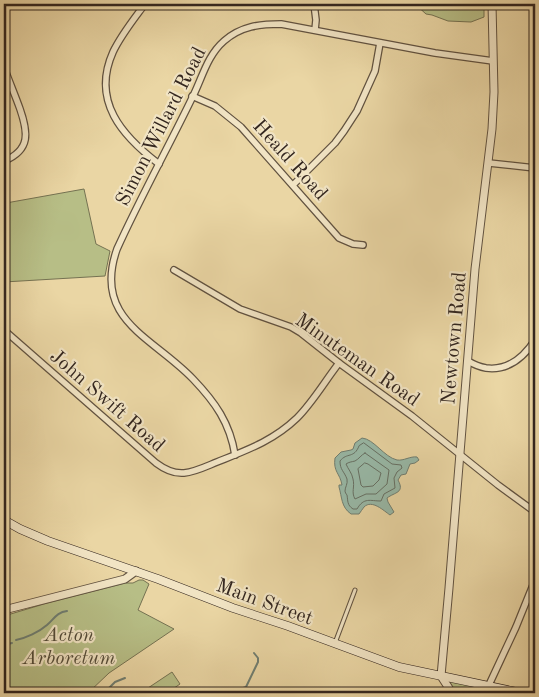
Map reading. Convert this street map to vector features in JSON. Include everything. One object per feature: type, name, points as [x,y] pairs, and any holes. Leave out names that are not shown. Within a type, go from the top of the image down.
[{"type":"main road","name":"Main Street","points":[[4,520],[20,529],[48,540],[399,667],[522,693]]},
{"type":"street","points":[[145,4],[113,51],[107,71],[106,93],[119,125],[137,146],[159,164]]},
{"type":"street","points":[[314,4],[316,30]]},
{"type":"street","name":"Newtown Road","points":[[441,676],[475,269],[492,129],[494,92],[492,4]]},
{"type":"street","name":"Simon Willard Road","points":[[235,455],[232,439],[216,406],[192,379],[130,324],[118,309],[111,288],[111,269],[117,249],[209,59],[224,40],[235,33],[248,27],[263,24],[281,24],[436,53],[493,61]]},
{"type":"street","points":[[293,185],[335,143],[353,118],[367,92],[375,71],[380,43]]},
{"type":"street","points":[[4,70],[26,132],[24,143],[18,153],[4,161]]},
{"type":"street","name":"Heald Road","points":[[192,96],[215,106],[241,127],[339,238],[353,244],[363,245]]},
{"type":"street","points":[[489,163],[535,168]]},
{"type":"street","name":"Minuteman Road","points":[[174,270],[240,309],[291,327],[301,333],[412,416],[535,512]]},
{"type":"street","name":"John Swift Road","points":[[4,330],[156,463],[166,470],[175,473],[198,470],[251,449],[275,436],[297,418],[339,363]]},
{"type":"street","points":[[468,361],[485,368],[500,368],[511,365],[519,360],[535,340]]},
{"type":"street","points":[[4,610],[125,580],[136,571]]},
{"type":"street","points":[[488,687],[516,627],[535,580]]},
{"type":"street","points":[[441,676],[452,693]]},
{"type":"lane","points":[[335,643],[355,590]]},
{"type":"green space","points":[[415,4],[484,4],[484,17],[471,22],[448,21],[426,14]]},
{"type":"green space","points":[[84,189],[96,244],[110,251],[105,276],[4,282],[4,207],[6,203]]},
{"type":"green space","name":"Acton Arboretum","points":[[139,580],[149,584],[138,610],[174,629],[109,673],[88,693],[4,693],[4,616]]},
{"type":"green space","points":[[172,672],[180,684],[167,693],[152,693],[148,688]]},
{"type":"green space","points":[[444,679],[512,693],[456,693]]},
{"type":"water","points":[[362,438],[371,441],[397,460],[417,457],[419,460],[410,464],[406,474],[401,475],[398,480],[400,490],[387,498],[394,512],[390,515],[378,506],[371,504],[364,507],[359,514],[351,514],[344,505],[339,487],[339,485],[342,485],[336,470],[335,458],[341,452],[353,449],[355,443]]},
{"type":"waterway","points":[[16,640],[36,632],[47,625],[58,614],[67,611]]},
{"type":"waterway","points":[[8,644],[12,643]]},
{"type":"waterway","points":[[240,693],[246,687],[258,662],[258,658],[254,653]]},
{"type":"waterway","points":[[104,693],[115,682],[125,678]]}]
